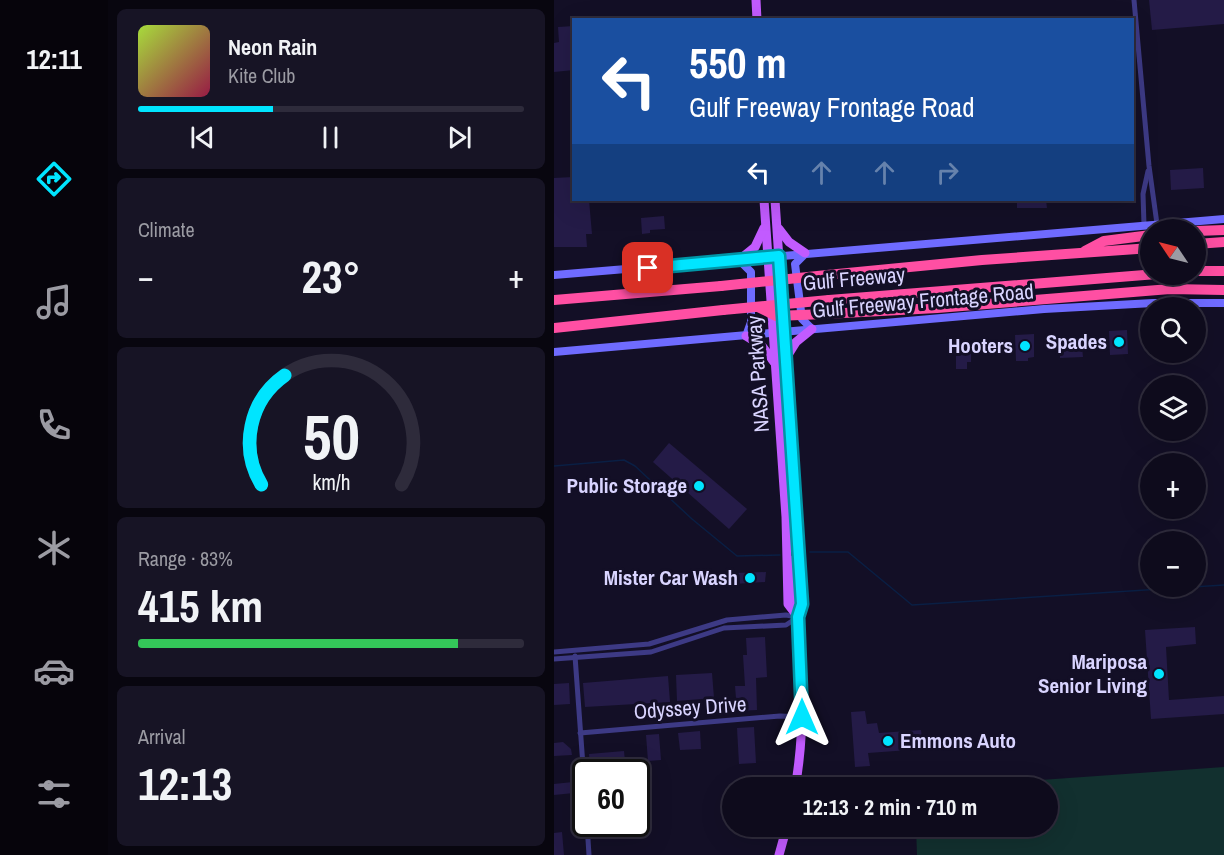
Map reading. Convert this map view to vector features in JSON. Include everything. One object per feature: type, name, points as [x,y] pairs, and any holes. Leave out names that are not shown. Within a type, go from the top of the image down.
[{"type":"highway","points":[[1206,231],[1224,230]]},
{"type":"highway","points":[[1080,254],[1104,241],[1140,236]]},
{"type":"highway","points":[[1206,243],[1224,242]]},
{"type":"highway","name":"Gulf Freeway","points":[[554,300],[982,260],[1140,249]]},
{"type":"highway","points":[[1206,272],[1224,271]]},
{"type":"highway","name":"Gulf Freeway","points":[[554,328],[829,300],[1140,275]]},
{"type":"highway","points":[[758,307],[776,316],[937,308],[1170,290],[1224,290]]},
{"type":"main road","points":[[756,0],[757,18]]},
{"type":"main road","name":"NASA Parkway","points":[[764,201],[786,517],[788,603],[798,617]]},
{"type":"main road","name":"NASA Parkway","points":[[775,201],[798,516],[802,604],[798,617],[802,717],[796,777]]},
{"type":"main road","points":[[1206,220],[1224,219]]},
{"type":"main road","points":[[554,275],[1140,225]]},
{"type":"main road","points":[[739,260],[755,247],[765,226]]},
{"type":"main road","points":[[777,227],[789,242],[805,253]]},
{"type":"main road","points":[[786,358],[796,342],[812,329],[802,319],[795,264],[805,253]]},
{"type":"main road","points":[[739,260],[751,272],[752,322],[746,336],[762,346],[776,364]]},
{"type":"main road","name":"Gulf Freeway Frontage Road","points":[[554,352],[1044,309],[1153,303],[1224,303]]},
{"type":"main road","points":[[786,517],[798,516]]},
{"type":"main road","points":[[779,855],[784,837]]},
{"type":"street","points":[[1134,0],[1149,166],[1156,219]]},
{"type":"street","points":[[1144,219],[1143,194],[1149,166]]},
{"type":"street","points":[[554,651],[649,644],[727,620],[786,615],[798,617]]},
{"type":"street","points":[[554,659],[651,652],[721,629],[786,624],[798,617]]},
{"type":"street","points":[[575,650],[582,759]]},
{"type":"street","name":"Odyssey Drive","points":[[580,733],[780,716],[802,717]]},
{"type":"street","points":[[588,837],[589,855]]},
{"type":"green space","points":[[1224,767],[1224,855],[917,855],[916,837],[1058,837],[1058,779]]},
{"type":"building","points":[[1149,0],[1225,0],[1225,24],[1152,30]]},
{"type":"building","points":[[572,26],[572,70],[554,72],[554,43],[559,42],[558,27]]},
{"type":"building","points":[[1203,168],[1204,188],[1171,190],[1170,170]]},
{"type":"building","points":[[572,177],[572,201],[589,201],[592,234],[586,234],[587,247],[554,247],[554,178]]},
{"type":"building","points":[[1017,201],[1046,201],[1047,208],[1017,208]]},
{"type":"building","points":[[664,216],[665,229],[650,230],[650,233],[642,234],[641,218]]},
{"type":"building","name":"Spades","points":[[1127,330],[1128,354],[1110,355],[1109,331]]},
{"type":"building","name":"Hooters","points":[[1034,334],[1034,357],[1028,358],[1028,361],[1016,361],[1015,335]]},
{"type":"building","points":[[1081,338],[1083,357],[1060,358],[1057,339]]},
{"type":"building","points":[[971,342],[971,362],[967,362],[967,369],[956,369],[956,343]]},
{"type":"building","name":"Public Storage","points":[[669,443],[747,509],[729,529],[653,462]]},
{"type":"building","name":"Mister Car Wash","points":[[766,572],[765,582],[734,584],[734,573]]},
{"type":"building","name":"Mariposa Senior Living","points":[[1195,627],[1196,644],[1166,647],[1169,700],[1225,696],[1225,714],[1151,719],[1145,630]]},
{"type":"building","points":[[765,637],[767,677],[756,678],[757,710],[737,711],[735,686],[745,686],[743,655],[747,655],[746,638]]},
{"type":"building","points":[[712,673],[714,698],[677,701],[676,675]]},
{"type":"building","points":[[668,676],[670,702],[585,707],[583,683]]},
{"type":"building","points":[[569,683],[570,704],[554,705],[554,684]]},
{"type":"building","name":"Emmons Auto","points":[[865,711],[867,724],[877,723],[879,733],[921,730],[923,749],[868,753],[870,766],[855,767],[851,712]]},
{"type":"building","points":[[754,727],[756,763],[739,764],[737,728]]},
{"type":"building","points":[[700,731],[701,749],[680,750],[678,733]]},
{"type":"building","points":[[659,734],[661,760],[648,759],[646,735]]},
{"type":"building","points":[[563,742],[571,749],[572,755],[554,756],[554,743]]},
{"type":"building","points":[[624,751],[625,759],[589,759],[589,754]]},
{"type":"building","points":[[572,782],[572,793],[554,795],[554,784]]},
{"type":"building","points":[[562,832],[564,855],[554,855],[554,833]]},
{"type":"waterway","points":[[554,466],[624,460],[635,466],[692,519],[737,556],[780,555]]},
{"type":"waterway","points":[[810,552],[848,552],[912,605],[1225,585]]},
{"type":"place","name":"Spades","points":[[1119,342]]},
{"type":"place","name":"Hooters","points":[[1025,346]]},
{"type":"place","name":"Public Storage","points":[[699,486]]},
{"type":"place","name":"Mister Car Wash","points":[[750,578]]},
{"type":"place","name":"Mariposa Senior Living","points":[[1159,674]]},
{"type":"place","name":"Emmons Auto","points":[[888,741]]},
{"type":"route","points":[[648,268],[779,256],[798,516],[802,604],[798,617],[802,717]]}]
